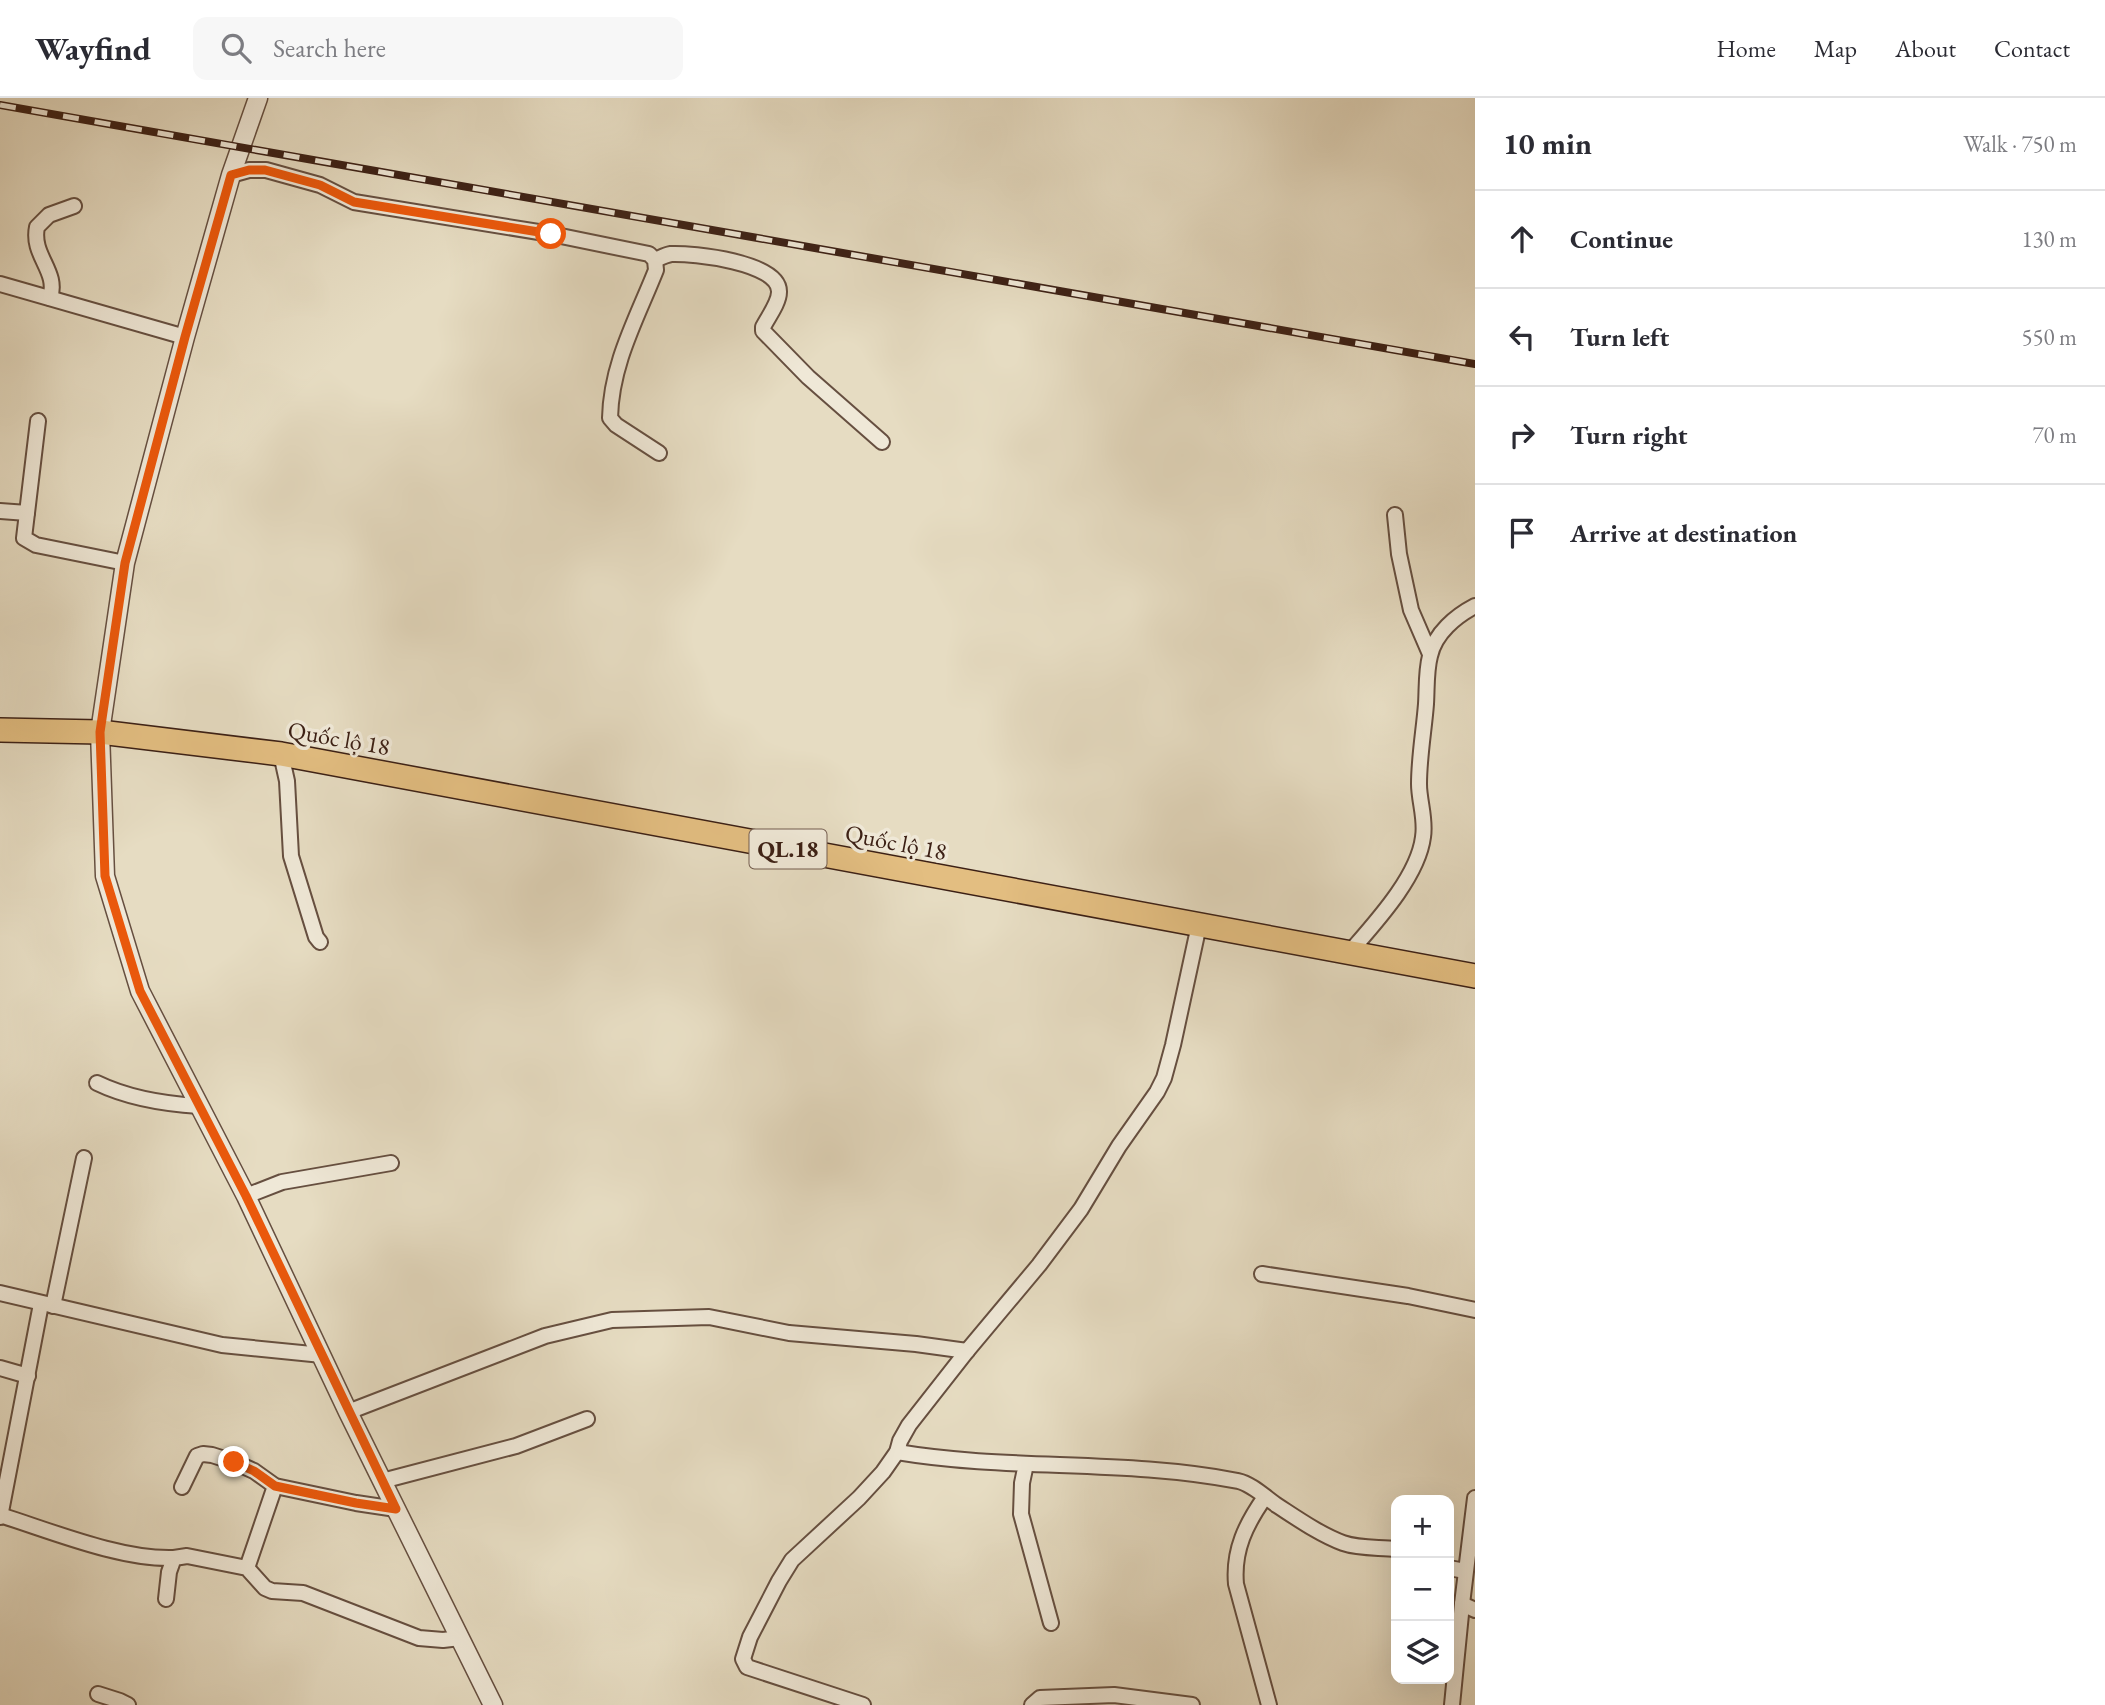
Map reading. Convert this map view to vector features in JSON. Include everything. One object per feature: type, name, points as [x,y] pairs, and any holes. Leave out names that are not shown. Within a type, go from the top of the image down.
[{"type":"highway","name":"QL.18","points":[[0,730],[100,732]]},
{"type":"highway","name":"Quốc lộ 18","points":[[100,732],[281,754],[1475,976]]},
{"type":"street","points":[[258,98],[231,175],[125,563],[100,732],[105,876],[140,991],[246,1196],[348,1412],[493,1705]]},
{"type":"street","points":[[231,175],[249,170],[275,172],[320,185],[354,202],[467,219],[649,254],[655,260],[656,270],[624,344],[613,388],[610,418],[616,425],[659,453]]},
{"type":"street","points":[[50,298],[53,283],[36,246],[37,227],[49,215],[74,205]]},
{"type":"street","points":[[655,260],[671,254],[744,263],[755,266],[775,280],[779,291],[763,327],[764,331],[808,377],[882,442]]},
{"type":"street","points":[[0,284],[185,337]]},
{"type":"street","points":[[38,421],[24,538],[36,545],[125,563]]},
{"type":"street","points":[[0,511],[27,513]]},
{"type":"street","points":[[1395,515],[1399,554],[1411,610],[1430,654]]},
{"type":"street","points":[[1349,953],[1371,928],[1407,877],[1416,859],[1423,837],[1419,785],[1430,654],[1452,620],[1475,606]]},
{"type":"street","points":[[281,754],[287,781],[291,856],[316,937],[320,942]]},
{"type":"street","points":[[863,1705],[747,1667],[743,1659],[750,1637],[792,1560],[883,1472],[897,1452],[909,1425],[1081,1209],[1119,1146],[1157,1092],[1170,1056],[1199,925]]},
{"type":"street","points":[[97,1083],[160,1102],[199,1106]]},
{"type":"street","points":[[84,1158],[28,1376],[0,1516],[111,1550],[160,1559],[187,1556],[247,1568],[259,1583],[272,1591],[303,1593],[419,1638],[460,1638]]},
{"type":"street","points":[[246,1196],[282,1182],[391,1163]]},
{"type":"street","points":[[1262,1274],[1408,1296],[1475,1310]]},
{"type":"street","points":[[0,1293],[222,1345],[321,1355]]},
{"type":"street","points":[[348,1412],[545,1336],[612,1320],[709,1317],[789,1333],[967,1351]]},
{"type":"street","points":[[0,1368],[28,1376]]},
{"type":"street","points":[[383,1481],[516,1446],[587,1419]]},
{"type":"street","points":[[897,1452],[1026,1464],[1149,1468],[1235,1480],[1251,1486],[1299,1519],[1342,1542],[1391,1549]]},
{"type":"street","points":[[182,1488],[197,1456],[203,1454],[234,1462],[254,1471],[275,1486],[396,1509]]},
{"type":"street","points":[[1026,1464],[1021,1514],[1051,1623]]},
{"type":"street","points":[[247,1568],[275,1486]]},
{"type":"street","points":[[1265,1497],[1254,1512],[1240,1542],[1234,1570],[1269,1705]]},
{"type":"street","points":[[1452,1705],[1468,1607],[1465,1571],[1475,1498]]},
{"type":"street","points":[[166,1599],[169,1572],[174,1558]]},
{"type":"street","points":[[1454,1569],[1465,1571]]},
{"type":"street","points":[[98,1694],[128,1705]]},
{"type":"street","points":[[1032,1705],[1040,1698],[1107,1695],[1192,1705]]},
{"type":"railway","points":[[0,105],[1475,364]]},
{"type":"route","points":[[234,1462],[254,1471],[275,1486],[396,1509],[246,1196],[140,991],[105,876],[100,732],[125,563],[231,175],[249,170],[265,170],[320,185],[354,202],[551,234]]}]
